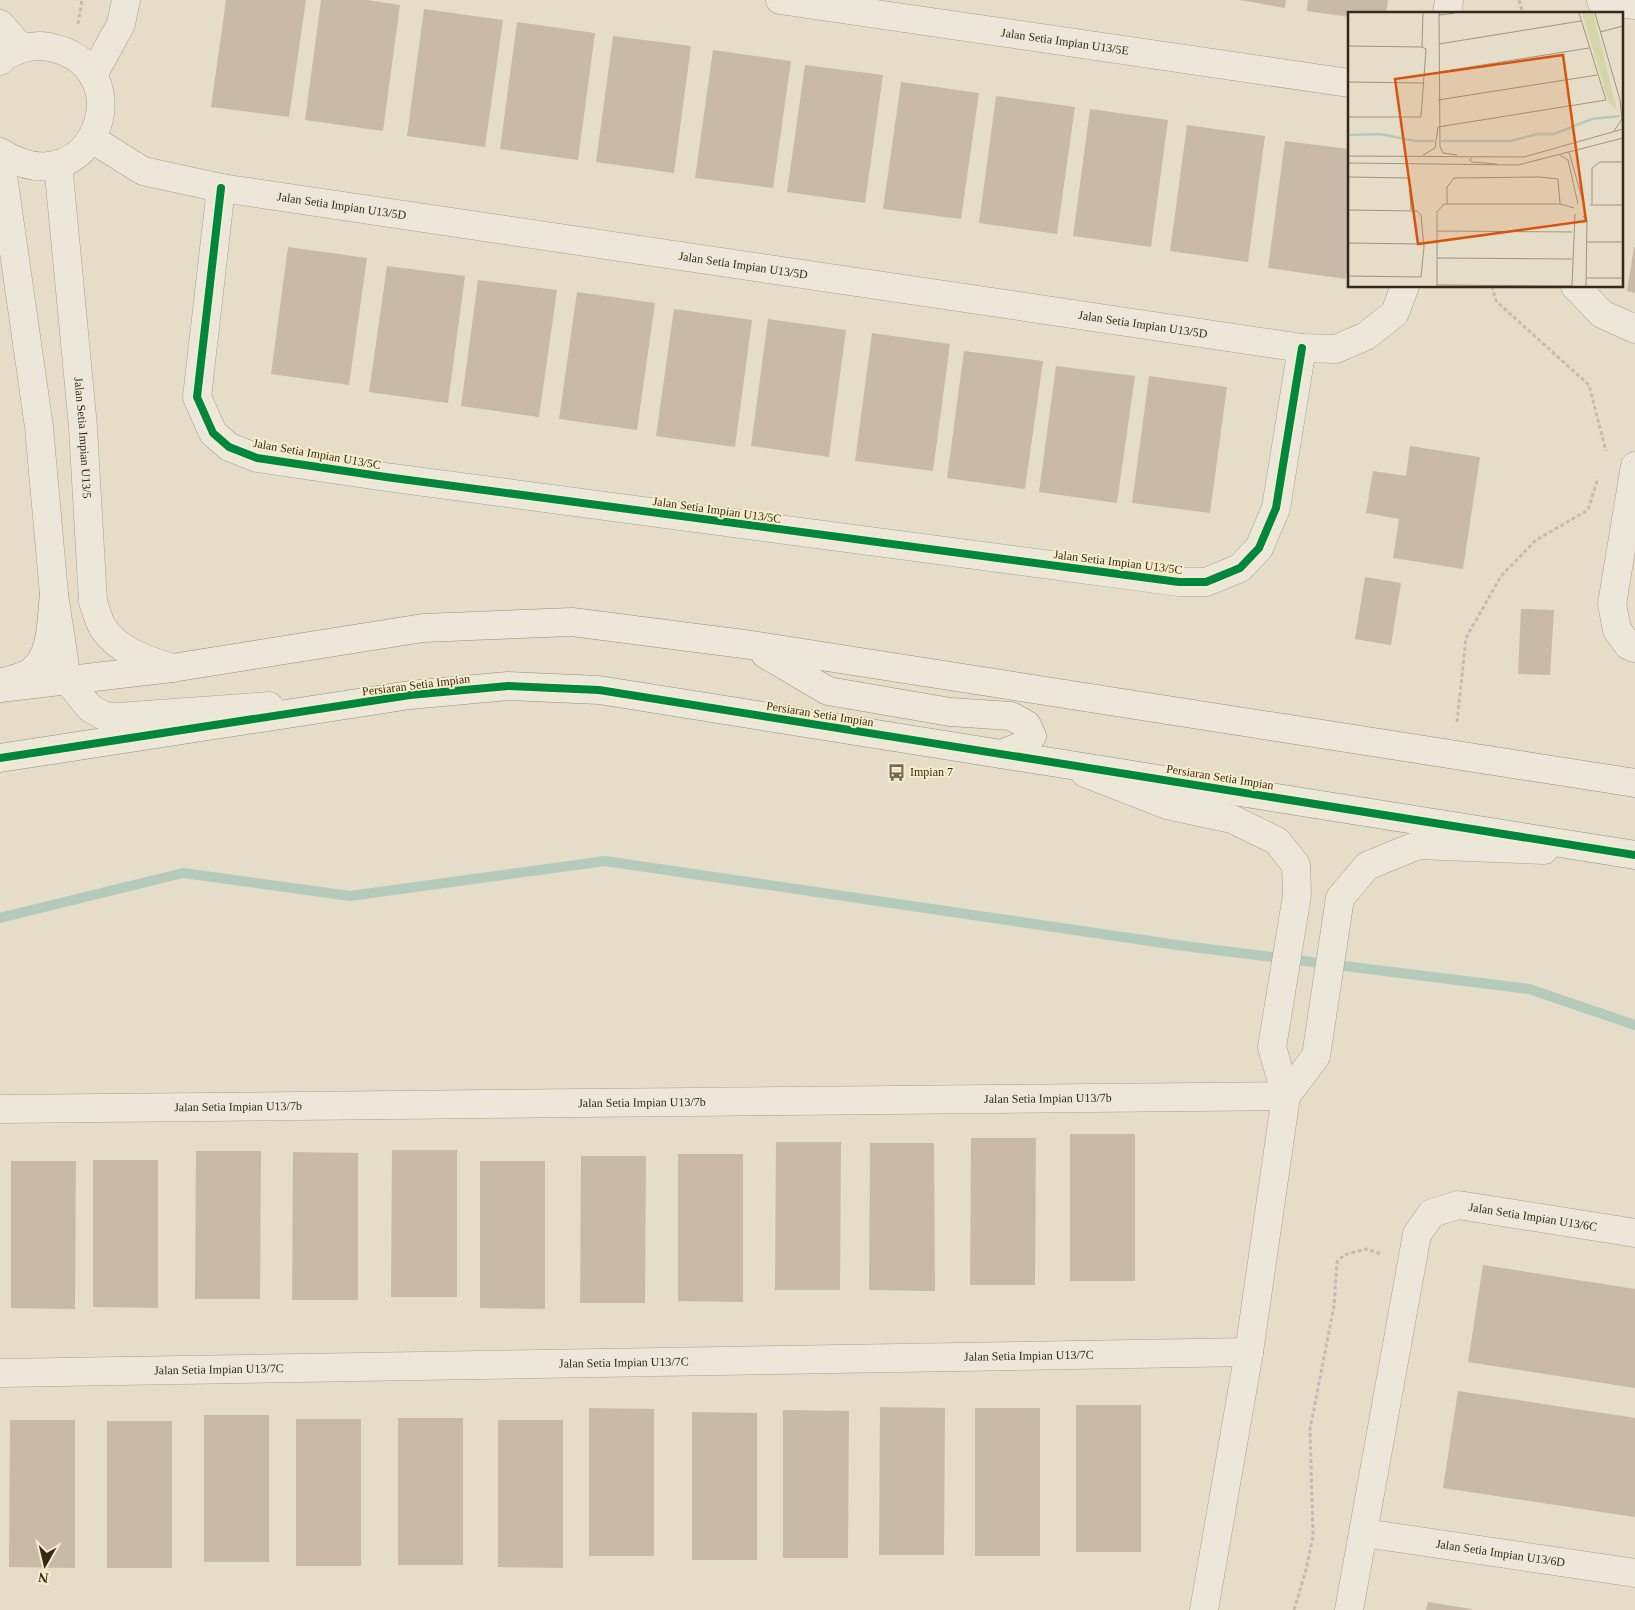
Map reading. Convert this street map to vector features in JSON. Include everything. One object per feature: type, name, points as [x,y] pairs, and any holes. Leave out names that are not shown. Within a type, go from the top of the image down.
[{"type":"street","points":[[93,75],[121,24],[126,0]]},
{"type":"street","name":"Jalan Setia Impian U13/5E","points":[[780,0],[1348,83]]},
{"type":"street","points":[[1601,5],[1635,5]]},
{"type":"street","points":[[0,24],[11,55],[41,45],[62,49],[80,60],[93,75],[102,107],[99,124],[92,139],[78,155],[58,164],[38,167],[17,163],[0,153]]},
{"type":"street","name":"Jalan Setia Impian U13/5D","points":[[92,139],[143,171],[221,188],[1302,348],[1336,349],[1366,336],[1394,313],[1404,288]]},
{"type":"street","points":[[0,153],[41,447],[54,594],[67,680],[90,708],[104,716],[118,717],[410,695]]},
{"type":"street","name":"Jalan Setia Impian U13/5","points":[[58,164],[84,439],[93,602],[103,628],[120,646],[140,657],[172,668]]},
{"type":"street","name":"Jalan Setia Impian U13/5C","points":[[221,188],[197,397],[214,433],[229,447],[257,458],[386,478],[1169,581],[1206,582],[1240,568],[1259,548],[1276,508],[1302,348]]},
{"type":"street","points":[[1578,288],[1602,314],[1635,329]]},
{"type":"street","points":[[41,447],[84,439]]},
{"type":"street","points":[[1635,466],[1612,604],[1617,630],[1629,646],[1635,648]]},
{"type":"street","points":[[0,684],[30,673],[42,661],[48,644],[54,594]]},
{"type":"street","points":[[0,688],[172,668],[423,628],[572,622],[751,645],[1635,783]]},
{"type":"street","points":[[751,645],[828,691],[950,712],[1011,716],[1027,725],[1032,736],[1024,745],[1001,754]]},
{"type":"street","name":"Persiaran Setia Impian","points":[[0,758],[410,695],[508,686],[599,690],[1632,854]]},
{"type":"street","points":[[1058,762],[1167,805],[1232,818],[1278,841],[1296,865],[1297,895],[1294,918],[1272,1047],[1286,1096],[1249,1352],[1204,1610]]},
{"type":"street","points":[[1286,1096],[1316,1056],[1340,898],[1367,866],[1418,845],[1632,854]]},
{"type":"street","name":"Jalan Setia Impian U13/7b","points":[[0,1109],[1286,1096]]},
{"type":"street","name":"Jalan Setia Impian U13/6C","points":[[1411,1262],[1417,1234],[1432,1213],[1458,1205],[1635,1232]]},
{"type":"street","points":[[1349,1610],[1411,1262]]},
{"type":"street","name":"Jalan Setia Impian U13/7C","points":[[0,1373],[1249,1352]]},
{"type":"street","name":"Jalan Setia Impian U13/6D","points":[[1364,1533],[1635,1573]]},
{"type":"path","points":[[77,29],[82,0]]},
{"type":"path","points":[[1493,288],[1496,301],[1589,385],[1607,452],[1604,460]]},
{"type":"path","points":[[1453,755],[1466,638],[1501,576],[1536,540],[1588,510],[1598,477]]},
{"type":"path","points":[[1294,1610],[1306,1570],[1312,1536],[1310,1429],[1334,1306],[1337,1262],[1344,1255],[1366,1249],[1411,1262]]},
{"type":"building","points":[[226,0],[306,0],[289,117],[211,107]]},
{"type":"building","points":[[321,0],[367,0],[400,5],[383,131],[305,120]]},
{"type":"building","points":[[1239,0],[1286,0],[1285,8]]},
{"type":"building","points":[[1308,0],[1388,0],[1386,12],[1348,12],[1348,17],[1307,11]]},
{"type":"building","points":[[424,9],[503,20],[485,147],[407,136]]},
{"type":"building","points":[[517,22],[595,33],[578,160],[500,149]]},
{"type":"building","points":[[613,36],[691,46],[674,173],[596,162]]},
{"type":"building","points":[[713,50],[791,61],[773,188],[695,178]]},
{"type":"building","points":[[805,65],[883,75],[865,203],[787,192]]},
{"type":"building","points":[[901,82],[979,93],[961,219],[883,209]]},
{"type":"building","points":[[996,96],[1075,107],[1057,234],[979,223]]},
{"type":"building","points":[[1090,109],[1168,120],[1151,247],[1073,236]]},
{"type":"building","points":[[1187,125],[1265,136],[1248,262],[1170,251]]},
{"type":"building","points":[[1285,141],[1348,149],[1348,268],[1346,279],[1268,268]]},
{"type":"building","points":[[288,247],[367,258],[349,385],[271,374]]},
{"type":"building","points":[[1635,247],[1635,293],[1627,291]]},
{"type":"building","points":[[387,266],[465,276],[448,403],[369,392]]},
{"type":"building","points":[[478,280],[557,290],[539,417],[461,406]]},
{"type":"building","points":[[577,292],[655,303],[637,430],[559,419]]},
{"type":"building","points":[[674,309],[752,320],[735,447],[656,436]]},
{"type":"building","points":[[768,319],[846,330],[829,457],[751,446]]},
{"type":"building","points":[[872,333],[950,344],[933,471],[855,461]]},
{"type":"building","points":[[964,351],[1043,361],[1025,489],[947,478]]},
{"type":"building","points":[[1056,366],[1135,376],[1117,503],[1039,492]]},
{"type":"building","points":[[1149,376],[1227,387],[1210,513],[1132,503]]},
{"type":"building","points":[[1410,446],[1480,457],[1463,569],[1393,558],[1399,519],[1366,513],[1373,471],[1406,476]]},
{"type":"building","points":[[1365,577],[1401,583],[1391,645],[1355,639]]},
{"type":"building","points":[[1521,609],[1554,610],[1550,675],[1518,674]]},
{"type":"building","points":[[1070,1134],[1135,1134],[1135,1281],[1070,1281]]},
{"type":"building","points":[[971,1138],[1036,1138],[1035,1285],[970,1285]]},
{"type":"building","points":[[776,1142],[841,1142],[840,1290],[775,1290]]},
{"type":"building","points":[[870,1143],[934,1143],[935,1291],[869,1290]]},
{"type":"building","points":[[392,1150],[457,1150],[457,1297],[391,1297]]},
{"type":"building","points":[[196,1151],[261,1151],[260,1299],[195,1299]]},
{"type":"building","points":[[293,1152],[358,1153],[358,1300],[292,1300]]},
{"type":"building","points":[[678,1154],[743,1154],[743,1302],[678,1301]]},
{"type":"building","points":[[581,1156],[646,1156],[645,1303],[580,1303]]},
{"type":"building","points":[[93,1160],[158,1160],[158,1308],[93,1307]]},
{"type":"building","points":[[11,1161],[76,1161],[75,1309],[11,1308]]},
{"type":"building","points":[[480,1161],[545,1161],[545,1309],[480,1308]]},
{"type":"building","points":[[1483,1265],[1635,1289],[1635,1388],[1468,1362]]},
{"type":"building","points":[[1458,1391],[1635,1418],[1635,1517],[1443,1488]]},
{"type":"building","points":[[1076,1405],[1141,1405],[1141,1552],[1076,1552]]},
{"type":"building","points":[[880,1407],[945,1408],[944,1555],[879,1555]]},
{"type":"building","points":[[589,1408],[654,1409],[654,1556],[589,1556]]},
{"type":"building","points":[[975,1408],[1040,1408],[1040,1556],[975,1556]]},
{"type":"building","points":[[783,1410],[849,1411],[848,1558],[783,1558]]},
{"type":"building","points":[[692,1412],[757,1413],[757,1560],[692,1560]]},
{"type":"building","points":[[204,1415],[269,1415],[269,1562],[204,1562]]},
{"type":"building","points":[[398,1418],[463,1418],[463,1565],[398,1565]]},
{"type":"building","points":[[296,1419],[361,1419],[361,1566],[296,1566]]},
{"type":"building","points":[[10,1420],[75,1420],[75,1568],[9,1567]]},
{"type":"building","points":[[498,1420],[563,1420],[563,1568],[498,1567]]},
{"type":"building","points":[[107,1421],[172,1421],[172,1568],[107,1568]]},
{"type":"building","points":[[1428,1602],[1472,1609],[1472,1610],[1426,1610]]},
{"type":"waterway","points":[[0,918],[183,873],[350,896],[605,861],[1184,946],[1529,989],[1635,1025]]},
{"type":"cycle path","points":[[221,188],[197,397],[213,433],[229,447],[257,458],[386,477],[1179,582],[1206,582],[1240,568],[1259,548],[1276,508],[1302,348]]},
{"type":"cycle path","points":[[0,758],[410,695],[508,686],[599,690],[1635,855]]},
{"type":"place","name":"Impian 7","points":[[896,772]]}]
